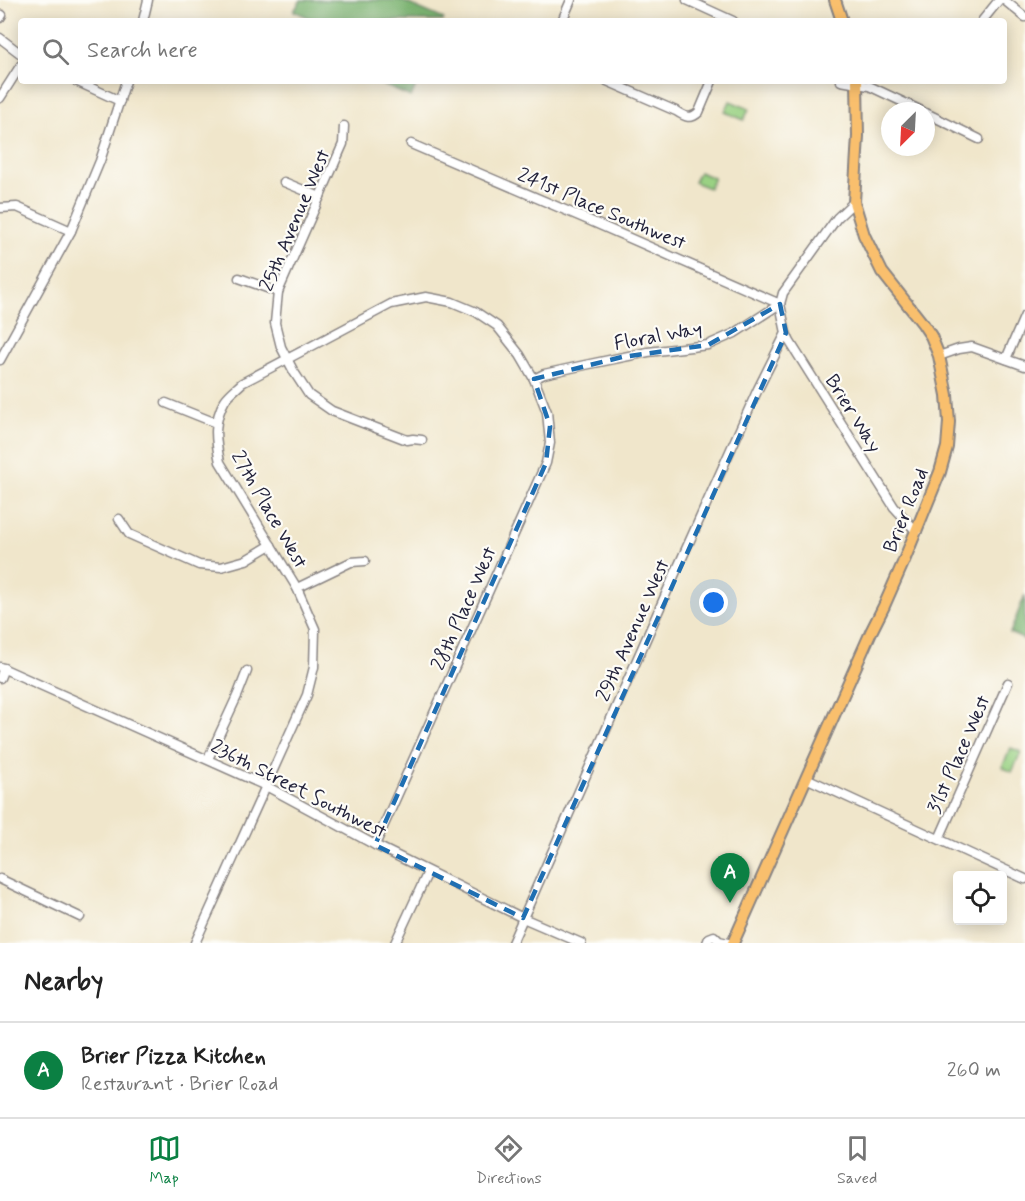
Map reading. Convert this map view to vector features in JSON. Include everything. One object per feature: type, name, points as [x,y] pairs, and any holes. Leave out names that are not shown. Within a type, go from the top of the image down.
[{"type":"main road","points":[[835,0],[841,18]]},
{"type":"main road","name":"Brier Road","points":[[734,943],[876,620],[885,606],[940,472],[947,447],[949,422],[947,395],[939,356],[923,324],[882,272],[864,235],[854,202],[858,136],[857,84]]},
{"type":"street","points":[[144,18],[148,0]]},
{"type":"street","points":[[563,18],[571,0]]},
{"type":"street","points":[[687,0],[726,18]]},
{"type":"street","points":[[984,18],[999,0]]},
{"type":"street","points":[[1004,0],[1025,17]]},
{"type":"street","points":[[0,38],[18,52]]},
{"type":"street","points":[[0,98],[18,70]]},
{"type":"street","points":[[83,84],[120,101]]},
{"type":"street","points":[[0,360],[71,231],[100,161],[125,84]]},
{"type":"street","points":[[614,84],[690,118],[699,112],[711,84]]},
{"type":"street","points":[[863,84],[903,102]]},
{"type":"street","points":[[935,117],[979,139]]},
{"type":"street","name":"25th Avenue West","points":[[344,126],[344,144],[278,292],[275,323],[281,348],[309,395],[332,411],[407,440],[422,440]]},
{"type":"street","name":"241st Place Southwest","points":[[411,144],[780,304]]},
{"type":"street","points":[[284,182],[320,197]]},
{"type":"street","points":[[780,304],[783,293],[837,218],[854,202]]},
{"type":"street","points":[[0,208],[17,207],[71,231]]},
{"type":"street","points":[[239,278],[278,292]]},
{"type":"street","name":"27th Place West","points":[[195,943],[307,695],[314,667],[315,629],[297,588],[220,462],[216,444],[216,423],[226,399],[242,383],[391,304],[426,297],[455,303],[476,312],[497,326],[520,355],[534,379]]},
{"type":"street","name":"Brier Way","points":[[780,304],[790,342],[894,507],[916,532]]},
{"type":"street","name":"Floral Way","points":[[534,379],[648,352],[708,345],[735,333],[780,304]]},
{"type":"street","points":[[1006,359],[1025,315]]},
{"type":"street","name":"29th Avenue West","points":[[512,943],[669,587],[786,333]]},
{"type":"street","points":[[939,356],[972,347],[1025,366]]},
{"type":"street","name":"28th Place West","points":[[375,845],[546,463],[550,443],[550,426],[547,410],[534,379]]},
{"type":"street","points":[[166,403],[216,423]]},
{"type":"street","points":[[119,519],[129,534],[199,565],[221,567],[246,560],[271,545]]},
{"type":"street","points":[[297,588],[351,562],[365,561]]},
{"type":"street","points":[[0,678],[2,668]]},
{"type":"street","name":"236th Street Southwest","points":[[2,668],[266,786],[428,872],[580,943]]},
{"type":"street","points":[[208,759],[247,671]]},
{"type":"street","name":"31st Place West","points":[[939,839],[1008,683]]},
{"type":"street","points":[[806,778],[1025,879]]},
{"type":"street","points":[[395,943],[428,872]]},
{"type":"street","points":[[0,879],[80,917]]},
{"type":"street","points":[[707,943],[709,938],[714,936],[722,942]]},
{"type":"highlighted area","points":[[780,304],[786,333],[523,918],[375,845],[546,463],[550,426],[534,379],[622,357],[708,345]]},
{"type":"green space","points":[[301,0],[400,0],[442,18],[310,18],[294,11]]},
{"type":"green space","points":[[381,84],[417,84],[411,97]]},
{"type":"green space","points":[[730,101],[749,109],[744,120],[725,112]]},
{"type":"green space","points":[[699,172],[714,178],[709,188],[694,182]]},
{"type":"green space","points":[[1025,595],[1025,640],[1010,633]]},
{"type":"green space","points":[[1011,748],[1021,752],[1012,772],[1002,767]]},
{"type":"place","name":"Brier Pizza Kitchen","points":[[730,903]]}]
